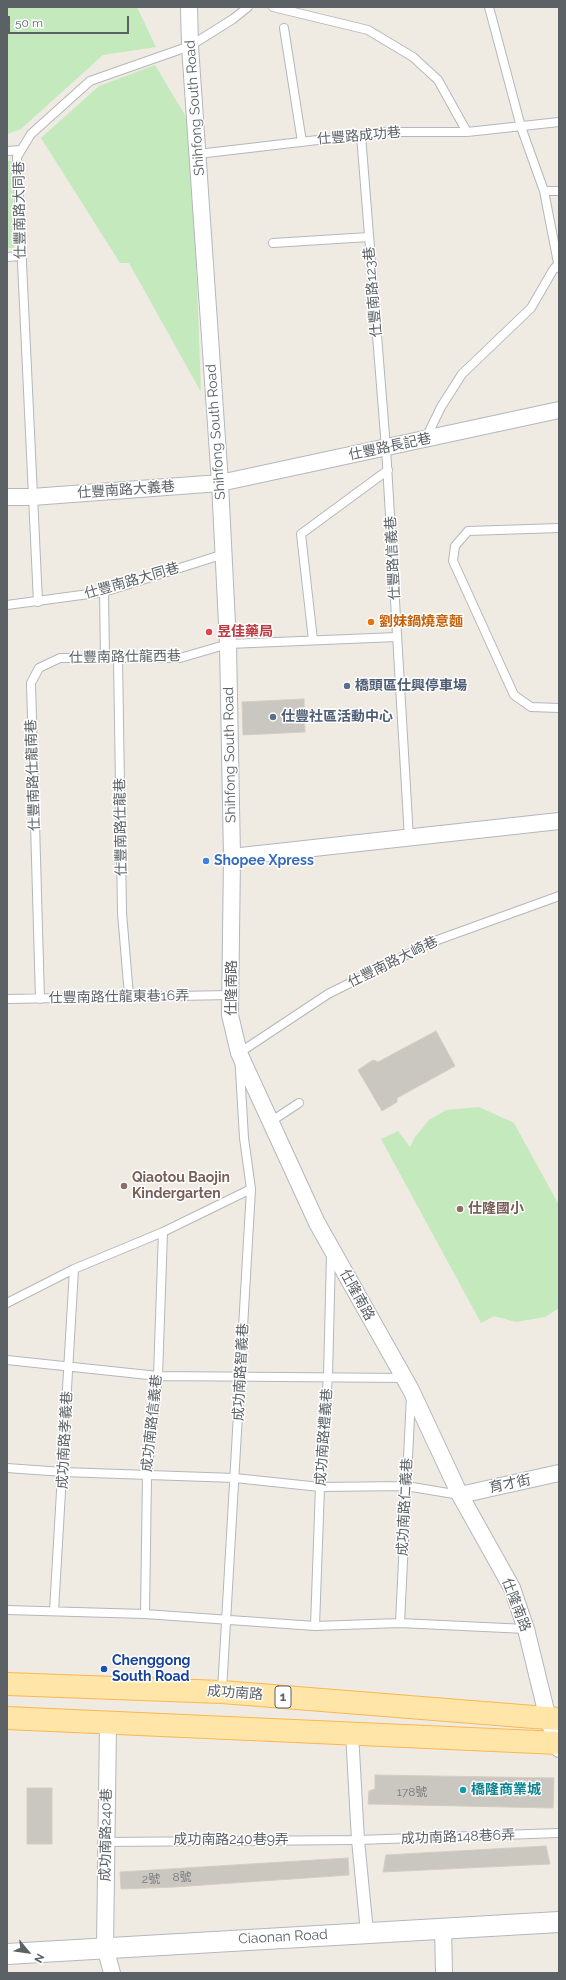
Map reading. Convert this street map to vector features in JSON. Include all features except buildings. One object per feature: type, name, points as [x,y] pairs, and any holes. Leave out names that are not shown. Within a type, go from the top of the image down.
[{"type":"main road","name":"成功南路","points":[[7,1684],[222,1692],[554,1719]]},
{"type":"main road","points":[[7,1718],[108,1724],[352,1733],[558,1745]]},
{"type":"street","name":"Shihfong South Road","points":[[189,7],[190,46],[224,554],[228,644],[232,857]]},
{"type":"street","name":"仕豐路長記巷","points":[[220,483],[559,410]]},
{"type":"street","name":"仕豐南路大義巷","points":[[32,497],[220,483]]},
{"type":"street","points":[[7,497],[32,497]]},
{"type":"street","points":[[232,857],[559,821]]},
{"type":"street","name":"仕隆南路","points":[[232,857],[230,1015],[239,1053],[317,1223],[408,1384],[460,1495],[512,1588],[554,1719],[558,1745]]},
{"type":"street","name":"育才街","points":[[460,1495],[559,1473]]},
{"type":"street","name":"成功南路240巷","points":[[108,1724],[105,1842],[105,1947],[112,1973]]},
{"type":"street","points":[[352,1733],[358,1840],[367,1932]]},
{"type":"street","name":"Ciaonan Road","points":[[7,1954],[105,1947],[559,1922]]},
{"type":"street","points":[[443,1928],[444,1973]]},
{"type":"lane","name":"仕豐南路大同巷","points":[[38,602],[17,157],[31,134],[90,81],[190,46],[233,19],[248,7]]},
{"type":"lane","points":[[274,7],[368,30],[413,57],[438,80],[467,132]]},
{"type":"lane","points":[[425,440],[441,408],[462,374],[531,308],[553,270],[559,266],[558,254],[544,191],[520,127],[489,7]]},
{"type":"lane","points":[[284,28],[302,142]]},
{"type":"lane","name":"仕豐路成功巷","points":[[198,154],[386,132],[467,132],[559,122]]},
{"type":"lane","name":"仕豐南路123巷","points":[[361,135],[386,448]]},
{"type":"lane","points":[[7,151],[21,150]]},
{"type":"lane","points":[[544,191],[559,191]]},
{"type":"lane","points":[[273,243],[369,237]]},
{"type":"lane","points":[[7,257],[21,256]]},
{"type":"lane","name":"仕豐路信義巷","points":[[386,448],[409,838]]},
{"type":"lane","points":[[312,640],[301,534],[388,470]]},
{"type":"lane","points":[[559,528],[468,531],[455,546],[453,561],[514,695],[531,707],[559,708]]},
{"type":"lane","name":"仕豐南路大同巷","points":[[7,605],[104,592],[224,554]]},
{"type":"lane","points":[[104,592],[105,659]]},
{"type":"lane","name":"仕豐南路仕龍西巷","points":[[31,683],[39,668],[60,658],[180,658],[228,644],[398,637]]},
{"type":"lane","name":"仕豐南路仕龍巷","points":[[118,658],[122,913],[129,996]]},
{"type":"lane","name":"仕豐南路仕龍南巷","points":[[31,683],[40,999]]},
{"type":"lane","name":"仕豐南路大崎巷","points":[[239,1053],[328,994],[432,942],[559,896]]},
{"type":"lane","name":"仕豐南路仕龍東巷16弄","points":[[7,999],[231,995]]},
{"type":"lane","name":"成功南路智義巷","points":[[222,1692],[251,1189],[244,1138],[239,1053]]},
{"type":"lane","points":[[270,1122],[299,1103]]},
{"type":"lane","points":[[7,1303],[74,1269],[163,1232],[251,1189]]},
{"type":"lane","name":"成功南路信義巷","points":[[145,1614],[147,1476],[158,1376],[163,1232]]},
{"type":"lane","name":"成功南路禮義巷","points":[[315,1626],[320,1487],[328,1376],[332,1248]]},
{"type":"lane","name":"成功南路孝義巷","points":[[54,1611],[74,1269]]},
{"type":"lane","points":[[7,1360],[158,1376],[328,1376],[408,1384]]},
{"type":"lane","name":"成功南路仁義巷","points":[[400,1623],[406,1486],[408,1384]]},
{"type":"lane","points":[[7,1468],[147,1476],[235,1478],[320,1487],[406,1486],[460,1495]]},
{"type":"lane","points":[[7,1610],[145,1614],[315,1626],[400,1623],[526,1629]]},
{"type":"lane","name":"成功南路148巷6弄","points":[[358,1840],[559,1833]]},
{"type":"lane","name":"成功南路240巷9弄","points":[[105,1842],[358,1840]]},
{"type":"green space","points":[[7,7],[137,7],[156,47],[103,55],[21,129],[7,134]]},
{"type":"green space","points":[[155,65],[191,125],[201,392],[129,263],[120,263],[41,138],[99,86]]},
{"type":"green space","points":[[7,161],[12,161],[14,248],[7,248]]},
{"type":"green space","points":[[479,1107],[514,1123],[559,1205],[559,1308],[545,1317],[516,1322],[494,1316],[481,1323],[381,1139],[398,1131],[410,1147],[415,1137],[429,1120],[446,1110]]},
{"type":"place","name":"劉妹鍋燒意麵","points":[[371,622]]},
{"type":"place","name":"昱佳藥局","points":[[209,632]]},
{"type":"place","name":"橋頭區仕興停車場","points":[[347,686]]},
{"type":"place","name":"仕豐社區活動中心","points":[[273,717]]},
{"type":"place","name":"Shopee Xpress","points":[[206,861]]},
{"type":"place","name":"Qiaotou Baojin Kindergarten","points":[[124,1186]]},
{"type":"place","name":"仕隆國小","points":[[460,1209]]},
{"type":"place","name":"Chenggong South Road","points":[[104,1669]]},
{"type":"place","name":"橋隆商業城","points":[[463,1790]]}]
